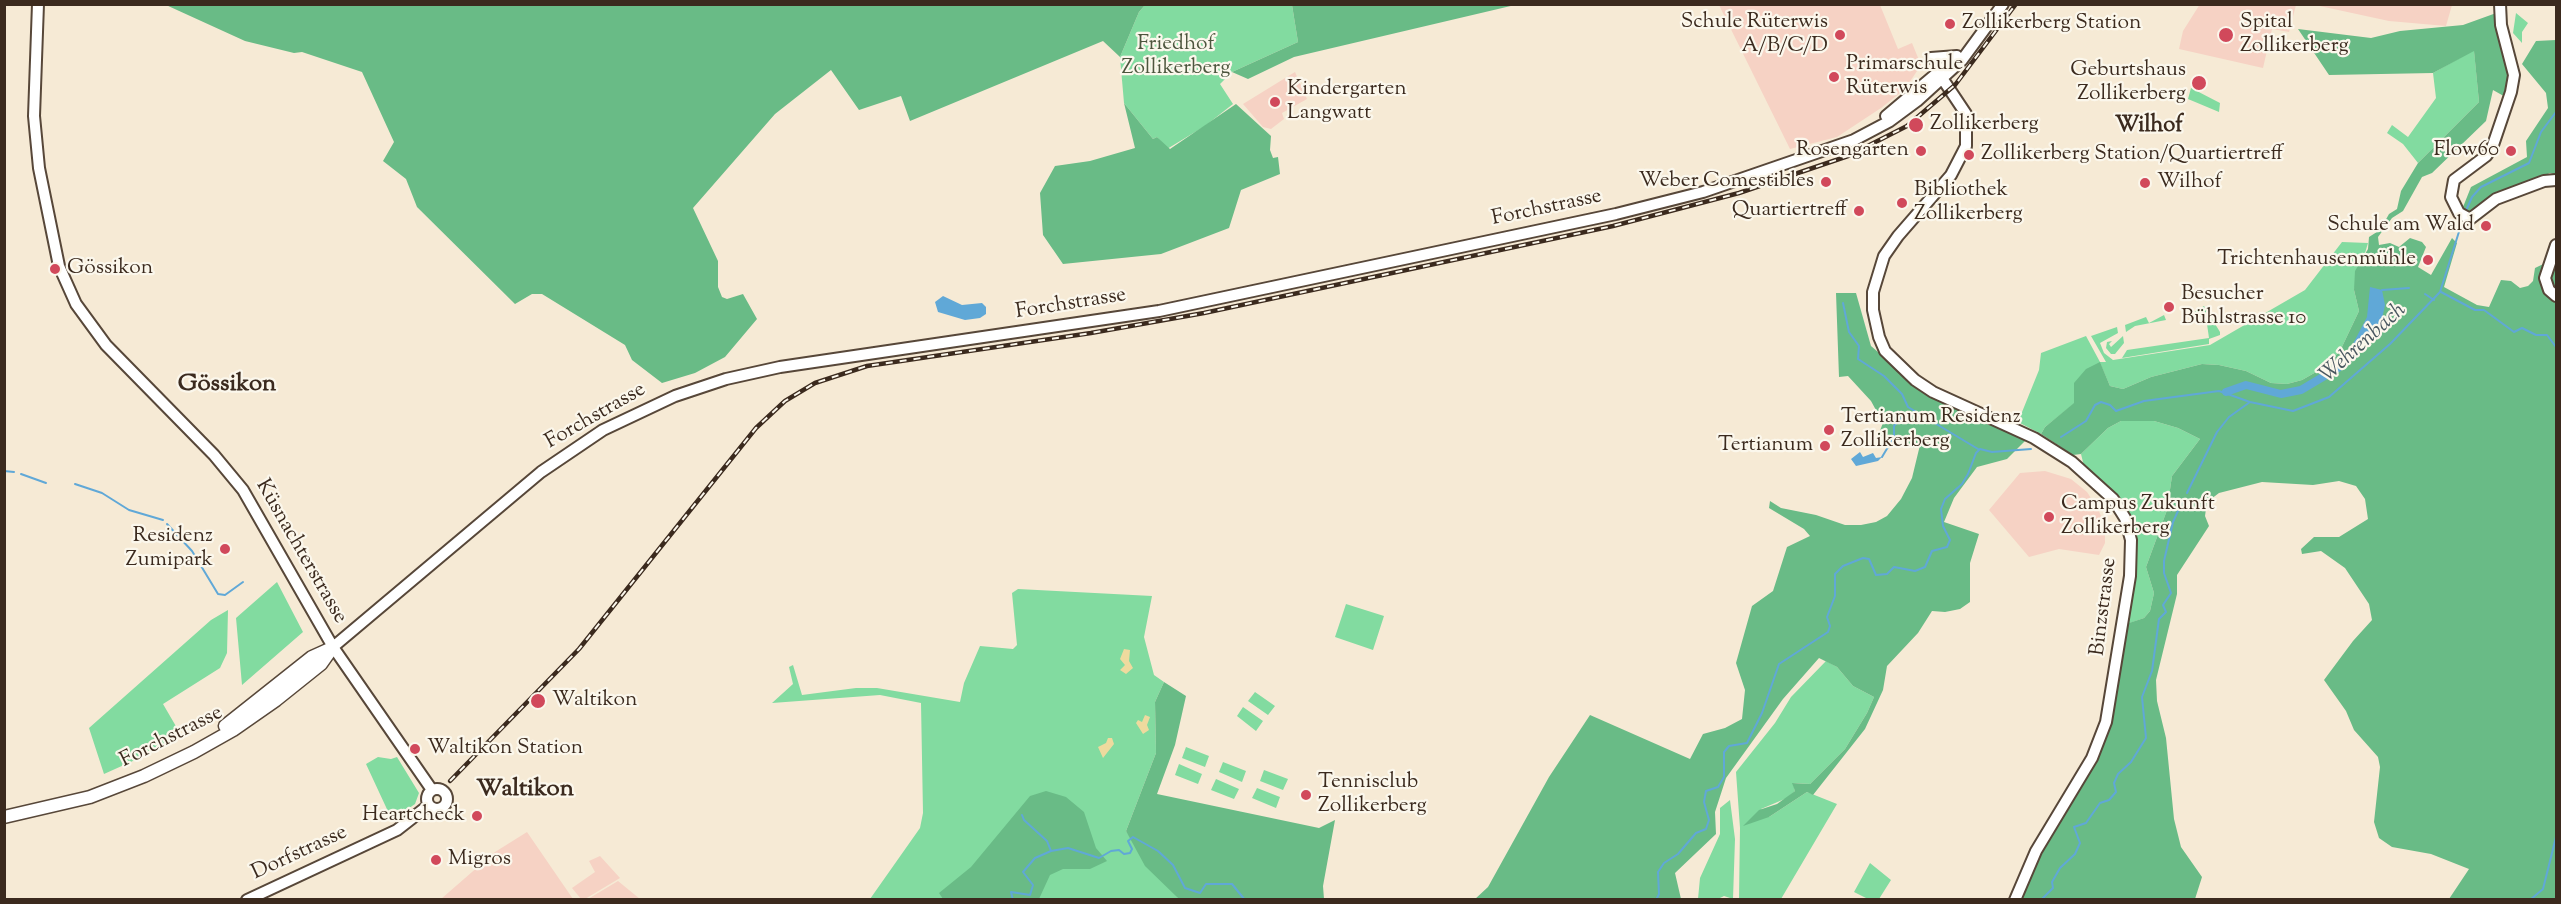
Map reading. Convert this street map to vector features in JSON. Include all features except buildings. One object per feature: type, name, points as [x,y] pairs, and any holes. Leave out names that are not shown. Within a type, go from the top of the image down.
[{"type":"highway","name":"Forchstrasse","points":[[4,811],[94,790],[166,760],[222,728],[312,657],[333,647]]},
{"type":"highway","name":"Forchstrasse","points":[[4,817],[90,797],[174,763],[219,739],[261,711],[321,664],[333,647]]},
{"type":"main road","name":"Küsnachterstrasse","points":[[38,4],[35,140],[44,202],[59,267],[67,285],[99,338],[214,455],[243,490],[333,647]]},
{"type":"main road","name":"Forchstrasse","points":[[1941,75],[1981,32],[2003,4]]},
{"type":"main road","points":[[2500,4],[2501,25],[2514,75],[2511,92],[2492,148],[2452,184],[2451,197],[2462,216],[2472,218],[2503,196],[2556,180]]},
{"type":"main road","name":"Forchstrasse","points":[[333,647],[560,458],[620,421],[692,389],[780,367],[1159,311],[1616,214],[1694,194],[1854,140],[1880,123],[1941,75],[1976,44],[1981,32]]},
{"type":"main road","points":[[1931,58],[1957,56]]},
{"type":"main road","name":"Binzstrasse","points":[[1941,75],[1966,114],[1966,146],[1951,175],[1898,236],[1884,256],[1873,292],[1873,310],[1879,337],[1885,351],[1915,380],[1933,392],[2034,438],[2072,462],[2113,499],[2125,518],[2131,540],[2130,576],[2106,722],[2090,764],[2043,839],[2014,900]]},
{"type":"main road","points":[[2556,245],[2545,278],[2549,290],[2556,296]]},
{"type":"main road","name":"Dorfstrasse","points":[[247,900],[397,830],[429,805],[438,809],[447,801],[442,790],[432,790],[333,647]]},
{"type":"main road","points":[[429,805],[427,799],[432,790]]},
{"type":"shaded area","name":"Spital Zollikerberg","points":[[2200,4],[2296,5],[2289,32],[2272,29],[2263,68],[2179,49],[2183,31]]},
{"type":"shaded area","name":"Primarschule Rüterwis","points":[[1719,5],[1880,5],[1898,49],[1912,43],[1921,65],[1905,89],[1837,137],[1790,149]]},
{"type":"shaded area","name":"Spital Zollikerberg","points":[[2315,5],[2452,5],[2446,26],[2389,21]]},
{"type":"shaded area","name":"Kindergarten Langwatt","points":[[1295,72],[1307,99],[1282,113],[1284,119],[1271,129],[1263,127],[1243,104]]},
{"type":"shaded area","name":"Campus Zukunft Zollikerberg","points":[[2045,471],[2071,479],[2087,492],[2097,507],[2105,525],[2105,543],[2099,555],[2059,549],[2029,557],[1989,510],[2020,473]]},
{"type":"shaded area","points":[[527,832],[573,899],[441,899],[495,852]]},
{"type":"shaded area","points":[[600,856],[620,878],[585,899],[581,899],[572,888],[595,872],[589,861]]},
{"type":"shaded area","points":[[618,881],[640,899],[588,899]]},
{"type":"green space","points":[[1292,4],[1515,5],[1294,57],[1248,79],[1232,72],[1298,42]]},
{"type":"green space","points":[[166,5],[1145,5],[1139,12],[1120,57],[1103,41],[910,121],[901,96],[859,110],[831,70],[775,114],[693,208],[718,261],[718,287],[722,297],[727,299],[743,294],[757,319],[725,357],[695,373],[662,383],[632,360],[625,345],[542,294],[532,294],[515,304],[417,207],[406,179],[383,161],[394,142],[362,72],[302,52],[294,53],[245,41]]},
{"type":"green space","name":"Friedhof Zollikerberg","points":[[1145,5],[1292,5],[1298,42],[1232,72],[1220,84],[1233,104],[1205,126],[1167,149],[1157,137],[1153,139],[1124,103],[1120,57],[1139,12]]},
{"type":"green space","points":[[2499,12],[2513,68],[2509,99],[2493,90],[2486,121],[2432,173],[2422,177],[2403,211],[2392,218],[2378,237],[2379,245],[2390,243],[2399,247],[2410,238],[2422,242],[2426,247],[2418,267],[2431,275],[2452,238],[2457,243],[2444,287],[2477,305],[2489,307],[2501,280],[2511,281],[2520,288],[2528,286],[2533,281],[2535,268],[2556,258],[2556,899],[2449,899],[2469,869],[2431,854],[2392,847],[2379,838],[2374,822],[2380,767],[2378,757],[2354,730],[2346,711],[2324,680],[2372,620],[2369,604],[2345,568],[2321,551],[2302,554],[2301,549],[2314,537],[2339,537],[2368,519],[2365,499],[2356,486],[2339,481],[2313,485],[2262,482],[2219,493],[2207,502],[2205,516],[2209,526],[2177,575],[2177,594],[2156,680],[2157,701],[2166,738],[2174,819],[2181,847],[2202,877],[2195,899],[2015,900],[2106,722],[2123,625],[2144,618],[2150,611],[2154,593],[2146,567],[2167,510],[2172,476],[2200,439],[2178,428],[2154,421],[2121,421],[2108,428],[2081,454],[2073,455],[2041,434],[2045,427],[2074,403],[2074,383],[2086,369],[2100,362],[2110,386],[2123,389],[2151,377],[2202,364],[2246,371],[2271,383],[2287,384],[2302,380],[2323,368],[2340,351],[2359,311],[2354,290],[2355,271],[2368,249],[2369,237],[2380,230],[2389,214],[2397,209],[2401,191],[2418,163],[2479,102],[2474,51],[2433,73],[2329,75],[2298,29],[2371,38],[2400,31],[2463,25]]},
{"type":"green space","points":[[2516,13],[2528,23],[2522,32],[2522,43],[2513,33]]},
{"type":"green space","points":[[2556,40],[2556,175],[2550,173],[2529,183],[2496,192],[2470,215],[2463,207],[2471,187],[2527,157],[2526,141],[2548,108],[2546,93],[2522,64],[2536,41]]},
{"type":"green space","points":[[2474,50],[2479,102],[2418,163],[2403,144],[2387,133],[2392,125],[2408,137],[2436,98],[2433,73]]},
{"type":"green space","points":[[2191,88],[2220,103],[2219,112],[2188,99]]},
{"type":"green space","points":[[1124,103],[1153,139],[1157,137],[1170,149],[1236,104],[1271,136],[1270,150],[1273,158],[1278,157],[1280,174],[1241,190],[1229,228],[1161,254],[1063,264],[1043,235],[1040,193],[1055,166],[1090,161],[1135,148]]},
{"type":"green space","points":[[2342,242],[2368,243],[2354,290],[2359,311],[2340,351],[2323,368],[2302,380],[2287,384],[2271,383],[2246,371],[2202,364],[2151,377],[2123,389],[2110,386],[2100,363],[2074,384],[2075,403],[2045,427],[2041,434],[2018,422],[2039,370],[2041,353],[2086,336],[2100,362],[2106,362],[2091,336],[2117,327],[2118,333],[2100,343],[2104,353],[2113,360],[2210,345],[2305,290]]},
{"type":"green space","points":[[1836,293],[1856,293],[1871,346],[1928,395],[2027,439],[2007,459],[1977,467],[1954,498],[1944,522],[1979,534],[1970,563],[1970,602],[1960,609],[1945,612],[1932,611],[1918,633],[1887,666],[1883,690],[1865,729],[1813,795],[1807,792],[1769,817],[1743,826],[1759,810],[1777,804],[1795,791],[1792,783],[1810,784],[1845,749],[1867,713],[1874,697],[1853,686],[1837,667],[1819,658],[1783,699],[1726,778],[1715,812],[1716,834],[1675,873],[1681,899],[1474,900],[1488,887],[1549,777],[1590,715],[1690,759],[1703,734],[1725,728],[1742,719],[1745,690],[1736,663],[1752,606],[1773,591],[1787,547],[1810,536],[1804,529],[1769,508],[1770,501],[1781,508],[1816,515],[1845,525],[1861,525],[1876,522],[1887,516],[1901,499],[1912,478],[1920,445],[1914,448],[1890,436],[1877,438],[1883,423],[1871,401],[1848,376],[1839,377]]},
{"type":"green space","points":[[2204,306],[2220,332],[2220,335],[2209,339],[2209,344],[2122,358],[2127,350],[2209,338],[2206,317],[2186,317]]},
{"type":"green space","points":[[2164,315],[2166,320],[2135,326],[2126,332],[2125,325],[2146,317],[2149,323]]},
{"type":"green space","points":[[2123,336],[2124,343],[2115,354],[2111,354],[2106,348],[2107,342],[2112,341],[2109,344],[2111,347]]},
{"type":"green space","points":[[2121,421],[2154,421],[2178,428],[2200,439],[2172,476],[2167,510],[2146,567],[2154,593],[2150,611],[2144,618],[2127,624],[2137,555],[2134,530],[2120,501],[2084,466],[2081,454],[2108,428]]},
{"type":"green space","points":[[277,582],[303,632],[242,685],[236,618]]},
{"type":"green space","points":[[1018,589],[1152,596],[1144,637],[1154,675],[1164,682],[1155,702],[1156,753],[1126,831],[1179,899],[870,899],[920,828],[923,813],[921,703],[880,695],[772,703],[793,684],[789,667],[793,665],[802,695],[856,688],[877,688],[960,702],[964,683],[980,646],[1013,649],[1017,645],[1012,593]]},
{"type":"green space","points":[[1346,604],[1384,616],[1373,650],[1335,637]]},
{"type":"green space","points":[[228,610],[227,653],[220,668],[163,704],[177,728],[175,742],[104,774],[89,728],[211,620]]},
{"type":"green space","points":[[1826,661],[1837,667],[1853,686],[1874,697],[1867,713],[1845,749],[1810,784],[1793,783],[1795,791],[1787,798],[1761,809],[1769,817],[1807,792],[1837,804],[1781,899],[1739,899],[1740,828],[1736,772],[1775,723],[1791,697]]},
{"type":"green space","points":[[1164,682],[1186,696],[1175,745],[1157,794],[1319,828],[1335,820],[1323,886],[1324,899],[1179,899],[1145,866],[1126,831],[1156,753],[1155,702]]},
{"type":"green space","points":[[1255,692],[1275,706],[1268,715],[1248,701]]},
{"type":"green space","points":[[1243,707],[1263,721],[1256,731],[1237,716]]},
{"type":"green space","points":[[1186,747],[1209,756],[1205,767],[1182,758]]},
{"type":"green space","points":[[378,757],[391,759],[397,757],[419,793],[415,804],[392,820],[366,764]]},
{"type":"green space","points":[[1223,762],[1246,771],[1242,782],[1219,772]]},
{"type":"green space","points":[[1179,764],[1202,774],[1198,784],[1175,775]]},
{"type":"green space","points":[[1264,770],[1288,779],[1283,790],[1260,781]]},
{"type":"green space","points":[[1216,779],[1239,789],[1234,799],[1211,790]]},
{"type":"green space","points":[[1257,788],[1280,797],[1276,808],[1252,798]]},
{"type":"green space","points":[[1046,791],[1066,797],[1084,812],[1096,848],[1107,861],[1090,869],[1063,869],[1050,875],[1039,899],[943,899],[939,893],[971,867],[1030,796]]},
{"type":"green space","points":[[1730,800],[1735,839],[1733,899],[1724,896],[1718,899],[1698,899],[1700,878],[1720,834],[1720,808]]},
{"type":"green space","points":[[1870,863],[1891,880],[1879,899],[1868,899],[1854,892]]},
{"type":"sand","points":[[1124,649],[1130,650],[1129,661],[1133,668],[1126,674],[1120,670],[1125,665],[1120,659]]},
{"type":"sand","points":[[1145,715],[1150,717],[1147,725],[1149,730],[1143,734],[1136,723],[1138,720],[1142,722]]},
{"type":"sand","points":[[1108,738],[1112,738],[1114,744],[1103,758],[1098,747],[1106,743]]},
{"type":"water","points":[[2370,287],[2382,290],[2385,305],[2382,319],[2371,338],[2350,352],[2345,359],[2367,317]]},
{"type":"water","points":[[943,296],[962,305],[982,303],[986,307],[986,314],[980,318],[965,320],[938,312],[935,302]]},
{"type":"water","points":[[1860,452],[1863,457],[1873,453],[1876,458],[1882,457],[1878,461],[1856,466],[1851,459]]},
{"type":"waterway","name":"Wehrenbach","points":[[2465,213],[2472,197],[2481,187],[2529,163],[2541,132],[2556,112]]},
{"type":"waterway","name":"Wehrenbach","points":[[2061,437],[2086,421],[2095,405],[2101,402],[2110,405],[2116,411],[2144,401],[2219,391],[2250,402],[2293,411],[2329,397],[2390,344],[2440,292],[2463,219]]},
{"type":"waterway","points":[[2382,290],[2409,288]]},
{"type":"waterway","points":[[2441,292],[2475,310],[2484,310],[2514,332],[2522,328],[2536,335],[2547,335],[2556,347]]},
{"type":"waterway","points":[[2425,294],[2434,300]]},
{"type":"waterway","points":[[1843,303],[1849,332],[1859,346],[1858,359],[1884,376],[1902,394],[1908,407],[1978,449]]},
{"type":"waterway","points":[[2226,392],[2246,385],[2281,394],[2301,390],[2338,368],[2345,359]]},
{"type":"waterway","points":[[2187,493],[2217,432],[2229,417],[2250,402]]},
{"type":"waterway","points":[[1882,457],[1894,437],[1894,426],[1900,419],[1915,412]]},
{"type":"waterway","name":"Wehrenbach","points":[[1656,900],[1659,894],[1658,872],[1664,863],[1678,854],[1696,833],[1706,829],[1709,820],[1704,802],[1706,791],[1718,787],[1724,777],[1724,752],[1729,746],[1747,743],[1762,713],[1779,664],[1828,632],[1830,626],[1827,617],[1835,596],[1835,574],[1843,566],[1863,558],[1869,559],[1876,575],[1887,574],[1894,567],[1915,571],[1925,567],[1932,551],[1947,547],[1950,540],[1943,526],[1941,509],[1945,499],[1962,484],[1976,453],[1980,449],[1992,452],[2031,449]]},
{"type":"waterway","points":[[4,471],[14,472]]},
{"type":"waterway","points":[[21,474],[46,483]]},
{"type":"waterway","points":[[75,484],[102,493],[129,510],[163,520]]},
{"type":"waterway","points":[[2041,900],[2053,888],[2052,882],[2060,868],[2075,854],[2080,843],[2074,827],[2086,823],[2100,803],[2109,800],[2116,792],[2114,783],[2118,774],[2131,762],[2146,738],[2142,697],[2152,671],[2159,619],[2166,612],[2163,605],[2171,593],[2164,573],[2164,561],[2173,522],[2183,500]]},
{"type":"waterway","points":[[167,524],[192,551],[218,594],[225,595],[243,582]]},
{"type":"waterway","points":[[1022,815],[1024,820],[1047,841],[1051,851]]},
{"type":"waterway","name":"Wehrenbach","points":[[1013,900],[1011,892],[1030,895],[1033,885],[1023,872],[1035,858],[1051,851],[1068,848],[1099,858],[1111,851],[1119,850],[1124,854],[1130,853],[1132,849],[1128,841],[1133,837],[1158,851],[1173,865],[1185,888],[1200,893],[1206,884],[1232,884],[1245,900]]},
{"type":"waterway","points":[[2530,900],[2543,889],[2556,837]]},
{"type":"railway","points":[[450,781],[579,649],[756,428],[785,401],[815,383],[867,366],[1091,333],[1204,313],[1613,226],[1739,193],[1848,156],[1907,126],[1955,85],[2016,4]]},
{"type":"place","name":"Zollikerberg Station","points":[[1950,24]]},
{"type":"place","name":"Schule Rüterwis A/B/C/D","points":[[1840,35]]},
{"type":"place","name":"Spital Zollikerberg","points":[[2226,35]]},
{"type":"place","name":"Primarschule Rüterwis","points":[[1834,77]]},
{"type":"place","name":"Geburtshaus Zollikerberg","points":[[2199,83]]},
{"type":"place","name":"Kindergarten Langwatt","points":[[1275,102]]},
{"type":"place","name":"Zollikerberg","points":[[1916,125]]},
{"type":"place","name":"Rosengarten","points":[[1921,151]]},
{"type":"place","name":"Flow60","points":[[2511,151]]},
{"type":"place","name":"Zollikerberg Station/Quartiertreff","points":[[1969,155]]},
{"type":"place","name":"Weber Comestibles","points":[[1826,182]]},
{"type":"place","name":"Wilhof","points":[[2145,183]]},
{"type":"place","name":"Bibliothek Zollikerberg","points":[[1902,203]]},
{"type":"place","name":"Quartiertreff","points":[[1859,211]]},
{"type":"place","name":"Schule am Wald","points":[[2486,226]]},
{"type":"place","name":"Trichtenhausenmühle","points":[[2428,260]]},
{"type":"place","name":"Gössikon","points":[[55,269]]},
{"type":"place","name":"Besucher Bühlstrasse 10","points":[[2169,307]]},
{"type":"place","name":"Tertianum Residenz Zollikerberg","points":[[1829,430]]},
{"type":"place","name":"Tertianum","points":[[1825,446]]},
{"type":"place","name":"Campus Zukunft Zollikerberg","points":[[2049,517]]},
{"type":"place","name":"Residenz Zumipark","points":[[225,549]]},
{"type":"place","name":"Waltikon","points":[[538,701]]},
{"type":"place","name":"Waltikon Station","points":[[415,749]]},
{"type":"place","name":"Tennisclub Zollikerberg","points":[[1306,795]]},
{"type":"place","name":"Heartcheck","points":[[477,816]]},
{"type":"place","name":"Migros","points":[[436,860]]},
{"type":"district","name":"Wilhof","points":[[2149,127]]},
{"type":"district","name":"Gössikon","points":[[227,386]]},
{"type":"district","name":"Waltikon","points":[[525,791]]}]
